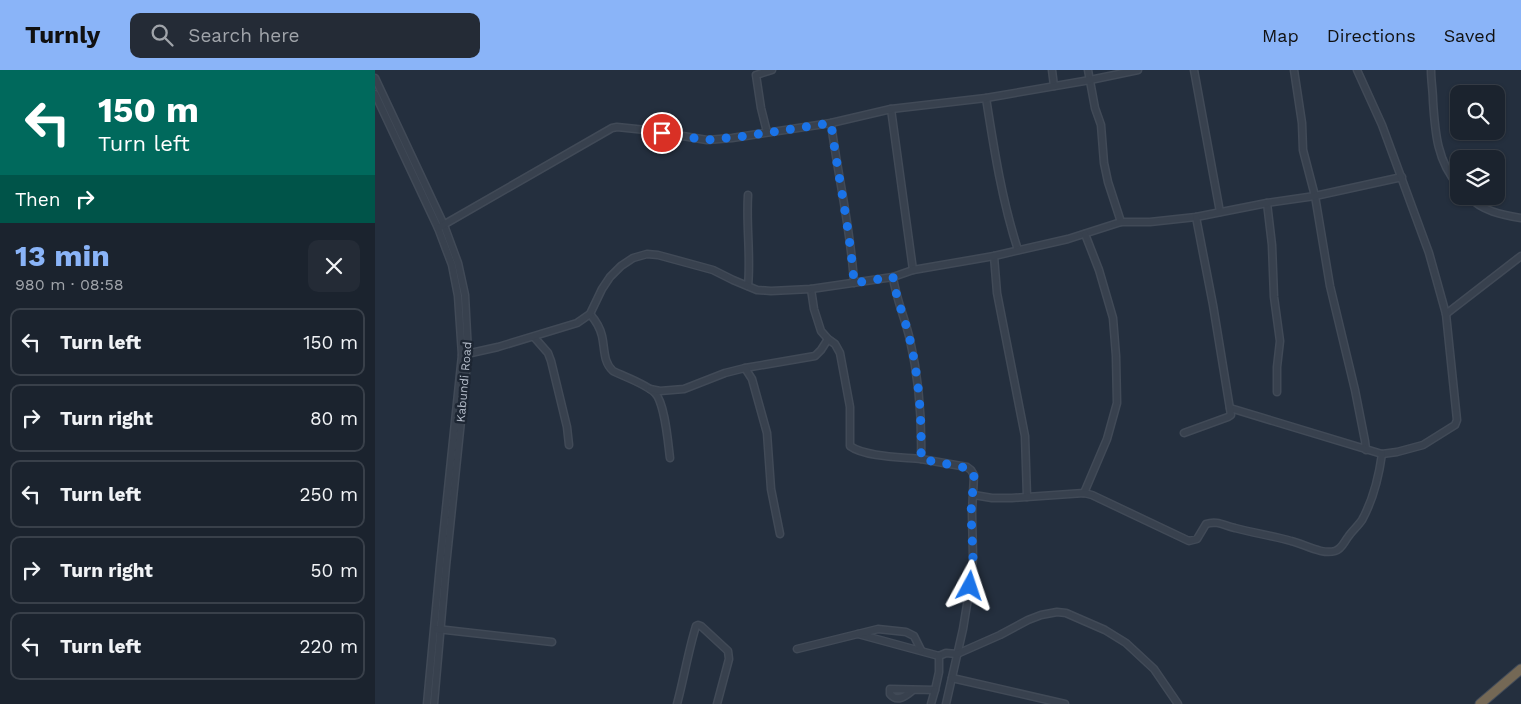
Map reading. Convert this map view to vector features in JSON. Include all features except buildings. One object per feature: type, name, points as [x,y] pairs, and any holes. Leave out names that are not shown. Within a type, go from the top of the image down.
[{"type":"highway","points":[[1480,704],[1521,669]]},
{"type":"street","points":[[767,132],[755,73],[772,70]]},
{"type":"street","points":[[1052,70],[1054,86]]},
{"type":"street","points":[[1088,70],[1095,108],[1101,125],[1104,163],[1108,182],[1121,222]]},
{"type":"street","points":[[441,226],[612,128],[636,129],[707,140],[746,136],[831,123],[891,109],[986,98],[1138,70]]},
{"type":"street","points":[[1194,70],[1220,212]]},
{"type":"street","points":[[1294,70],[1302,124],[1303,150],[1315,196],[1330,286],[1355,390],[1366,450]]},
{"type":"street","points":[[1230,408],[1382,454],[1423,445],[1455,425],[1457,420],[1446,314],[1429,253],[1375,108],[1357,70]]},
{"type":"street","points":[[1431,70],[1434,124],[1438,149],[1450,175]]},
{"type":"street","name":"Kabundi Road","points":[[375,78],[458,263],[465,295],[465,354],[437,629],[427,704]]},
{"type":"street","name":"Kabundi Road","points":[[375,94],[441,226]]},
{"type":"street","points":[[986,98],[1009,224],[1018,250]]},
{"type":"street","points":[[891,109],[913,270]]},
{"type":"street","points":[[831,123],[848,226],[854,283]]},
{"type":"street","points":[[465,354],[534,337],[577,323],[591,314],[602,289],[621,266],[633,258],[647,254],[696,264],[757,290],[811,289],[893,277],[913,270],[994,256],[1085,234],[1121,222],[1150,222],[1196,217],[1315,196],[1402,177]]},
{"type":"street","points":[[748,195],[747,218],[750,269],[748,286]]},
{"type":"street","points":[[1267,203],[1279,342],[1277,392]]},
{"type":"street","points":[[1478,205],[1502,215],[1521,218]]},
{"type":"street","points":[[1185,433],[1231,415],[1196,217]]},
{"type":"street","points":[[1084,494],[1107,439],[1117,404],[1113,318],[1099,270],[1085,234]]},
{"type":"street","points":[[994,256],[997,294],[1025,436],[1027,497]]},
{"type":"street","points":[[1446,314],[1521,256]]},
{"type":"street","points":[[893,277],[895,293],[910,340],[915,372],[920,407],[921,459]]},
{"type":"street","points":[[811,289],[821,331],[835,344],[840,353],[850,407],[850,446],[870,453],[921,459],[967,468],[974,475],[974,495],[971,512],[973,558],[970,586],[946,704]]},
{"type":"street","points":[[591,314],[597,322],[602,336],[606,361],[609,367],[613,371],[650,389],[661,402],[671,458]]},
{"type":"street","points":[[534,337],[548,352],[551,361],[567,427],[569,445]]},
{"type":"street","points":[[650,389],[660,391],[684,389],[725,373],[815,356],[821,350],[827,338]]},
{"type":"street","points":[[745,368],[753,379],[767,432],[771,489],[780,534]]},
{"type":"street","points":[[974,495],[992,498],[1092,495],[1189,541],[1197,539],[1206,524],[1219,523],[1292,541],[1321,551],[1334,552],[1342,547],[1348,536],[1361,522],[1369,506],[1382,454]]},
{"type":"street","points":[[858,634],[939,656],[946,653],[957,654],[1028,620],[1057,612],[1066,613],[1105,630],[1126,643],[1154,669],[1178,704]]},
{"type":"street","points":[[677,704],[685,675],[690,644],[695,626],[698,625],[728,651],[728,666],[717,704]]},
{"type":"street","points":[[437,629],[552,642]]},
{"type":"street","name":"Kabundi Road","points":[[434,704],[437,629]]},
{"type":"street","points":[[797,649],[878,629],[906,632],[914,636],[921,650]]},
{"type":"street","points":[[931,704],[939,672],[939,656]]},
{"type":"street","points":[[952,678],[1065,704]]},
{"type":"street","points":[[913,690],[935,690]]},
{"type":"route","points":[[662,133],[707,140],[831,123],[853,256],[854,283],[893,277],[895,293],[910,340],[920,407],[921,459],[967,468],[974,475],[974,495],[971,512],[973,558],[970,586]]}]
